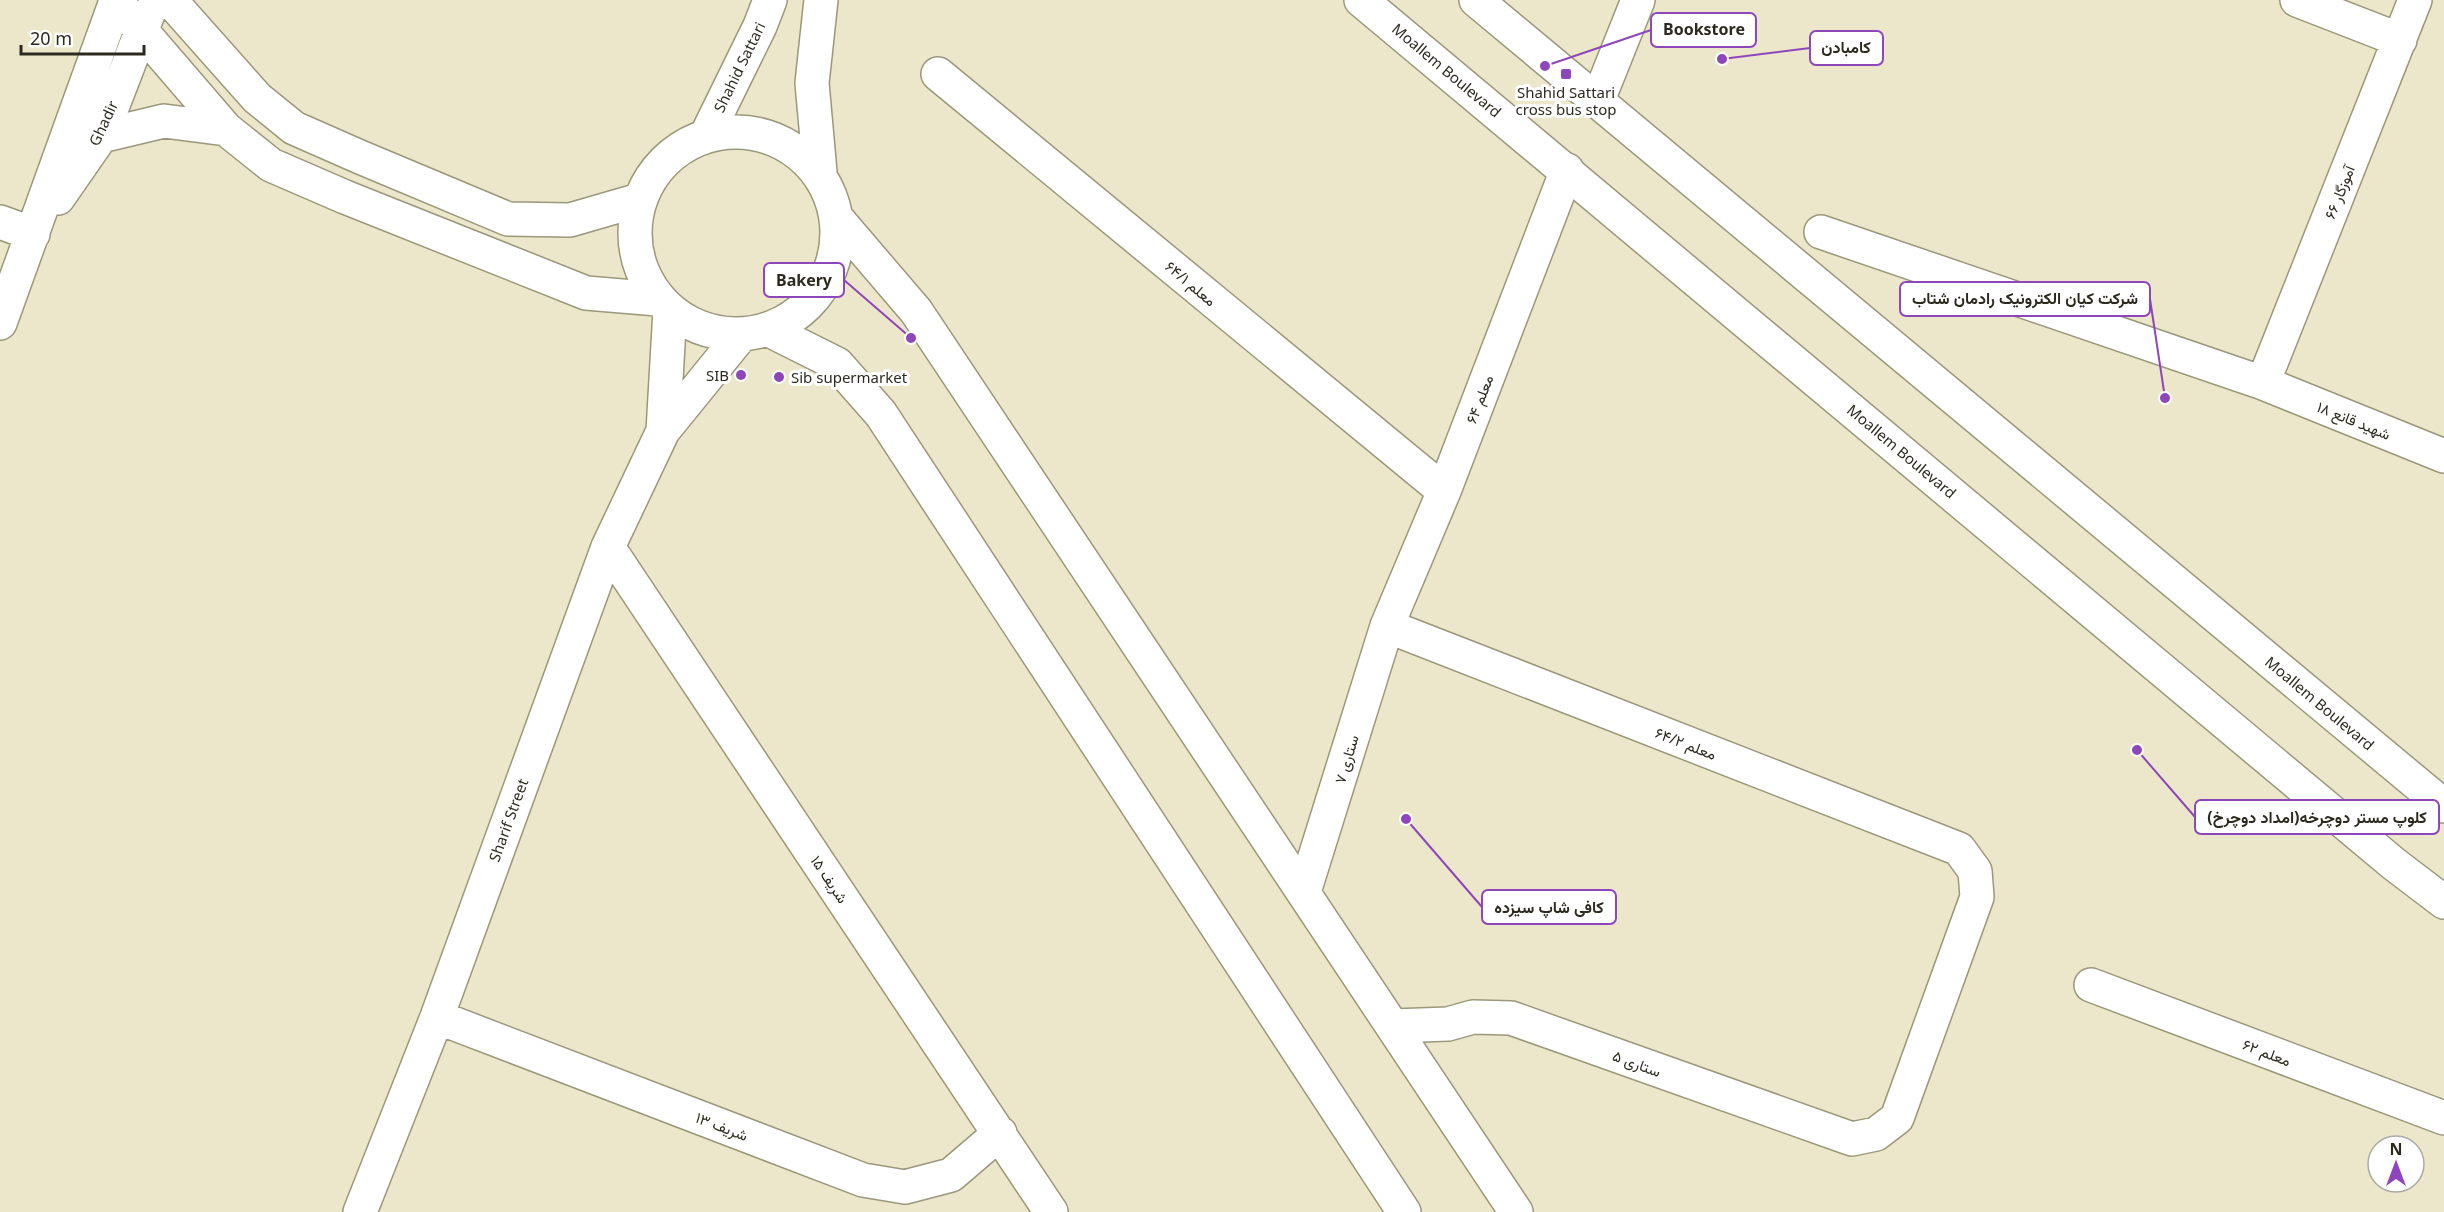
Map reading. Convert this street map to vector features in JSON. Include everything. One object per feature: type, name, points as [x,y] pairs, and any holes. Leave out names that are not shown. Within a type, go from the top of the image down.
[{"type":"street","name":"Ghadir","points":[[0,323],[116,0]]},
{"type":"street","points":[[116,0],[226,129],[271,165],[586,293],[664,305],[755,333],[837,364],[881,414],[1404,1212]]},
{"type":"street","name":"Ghadir","points":[[33,234],[101,136],[153,0]]},
{"type":"street","points":[[170,0],[257,98],[294,128],[360,157],[508,219],[570,220],[639,200]]},
{"type":"street","name":"Shahid Sattari","points":[[707,134],[760,26],[770,0]]},
{"type":"street","points":[[821,0],[812,83],[820,172],[839,221],[916,311],[1516,1212]]},
{"type":"street","name":"Moallem Boulevard","points":[[1361,0],[2394,864],[2444,902]]},
{"type":"street","name":"Moallem Boulevard","points":[[1476,0],[1598,99],[2444,806]]},
{"type":"street","points":[[1598,99],[1638,0]]},
{"type":"street","points":[[2297,0],[2400,40]]},
{"type":"street","name":"آموزگار ۶۶","points":[[2263,383],[2415,0]]},
{"type":"street","name":"معلم ۶۴/۱","points":[[938,74],[1443,491]]},
{"type":"street","points":[[101,136],[164,121],[226,129]]},
{"type":"street","points":[[664,305],[640,269],[634,235],[639,200],[664,159],[707,134],[770,135],[820,172]]},
{"type":"street","name":"معلم ۶۴","points":[[1387,626],[1443,491],[1567,170]]},
{"type":"street","points":[[755,333],[809,306],[834,267],[839,221]]},
{"type":"street","points":[[0,222],[33,234]]},
{"type":"street","name":"شهید قانع ۱۸","points":[[1821,232],[2263,383],[2444,456]]},
{"type":"street","name":"Sharif Street","points":[[663,431],[664,305]]},
{"type":"street","name":"Sharif Street","points":[[360,1212],[437,1017],[608,547],[663,431],[755,333]]},
{"type":"street","name":"شریف ۱۵","points":[[608,547],[1051,1212]]},
{"type":"street","name":"ستاری ۷","points":[[1304,892],[1387,626]]},
{"type":"street","name":"معلم ۶۴/۲","points":[[1387,626],[1959,849],[1975,871],[1977,897],[1897,1118],[1876,1134]]},
{"type":"street","name":"معلم ۶۲","points":[[2091,986],[2444,1118]]},
{"type":"street","name":"شریف ۱۳","points":[[437,1017],[863,1180],[905,1187],[951,1175],[1000,1133]]},
{"type":"street","name":"ستاری ۵","points":[[1393,1026],[1448,1024],[1473,1017],[1511,1018],[1852,1139],[1876,1134]]},
{"type":"place","name":"کامبادن","points":[[1722,59]]},
{"type":"place","name":"Bookstore","points":[[1545,66]]},
{"type":"place","name":"Shahid Sattari cross bus stop","points":[[1566,74]]},
{"type":"place","name":"Bakery","points":[[911,338]]},
{"type":"place","name":"SIB","points":[[741,375]]},
{"type":"place","name":"Sib supermarket","points":[[779,377]]},
{"type":"place","name":"شرکت کیان الکترونیک رادمان شتاب","points":[[2165,398]]},
{"type":"place","name":"کلوپ مستر دوچرخه(امداد دوچرخ)","points":[[2137,750]]},
{"type":"place","name":"کافی شاپ سیزده","points":[[1406,819]]}]
